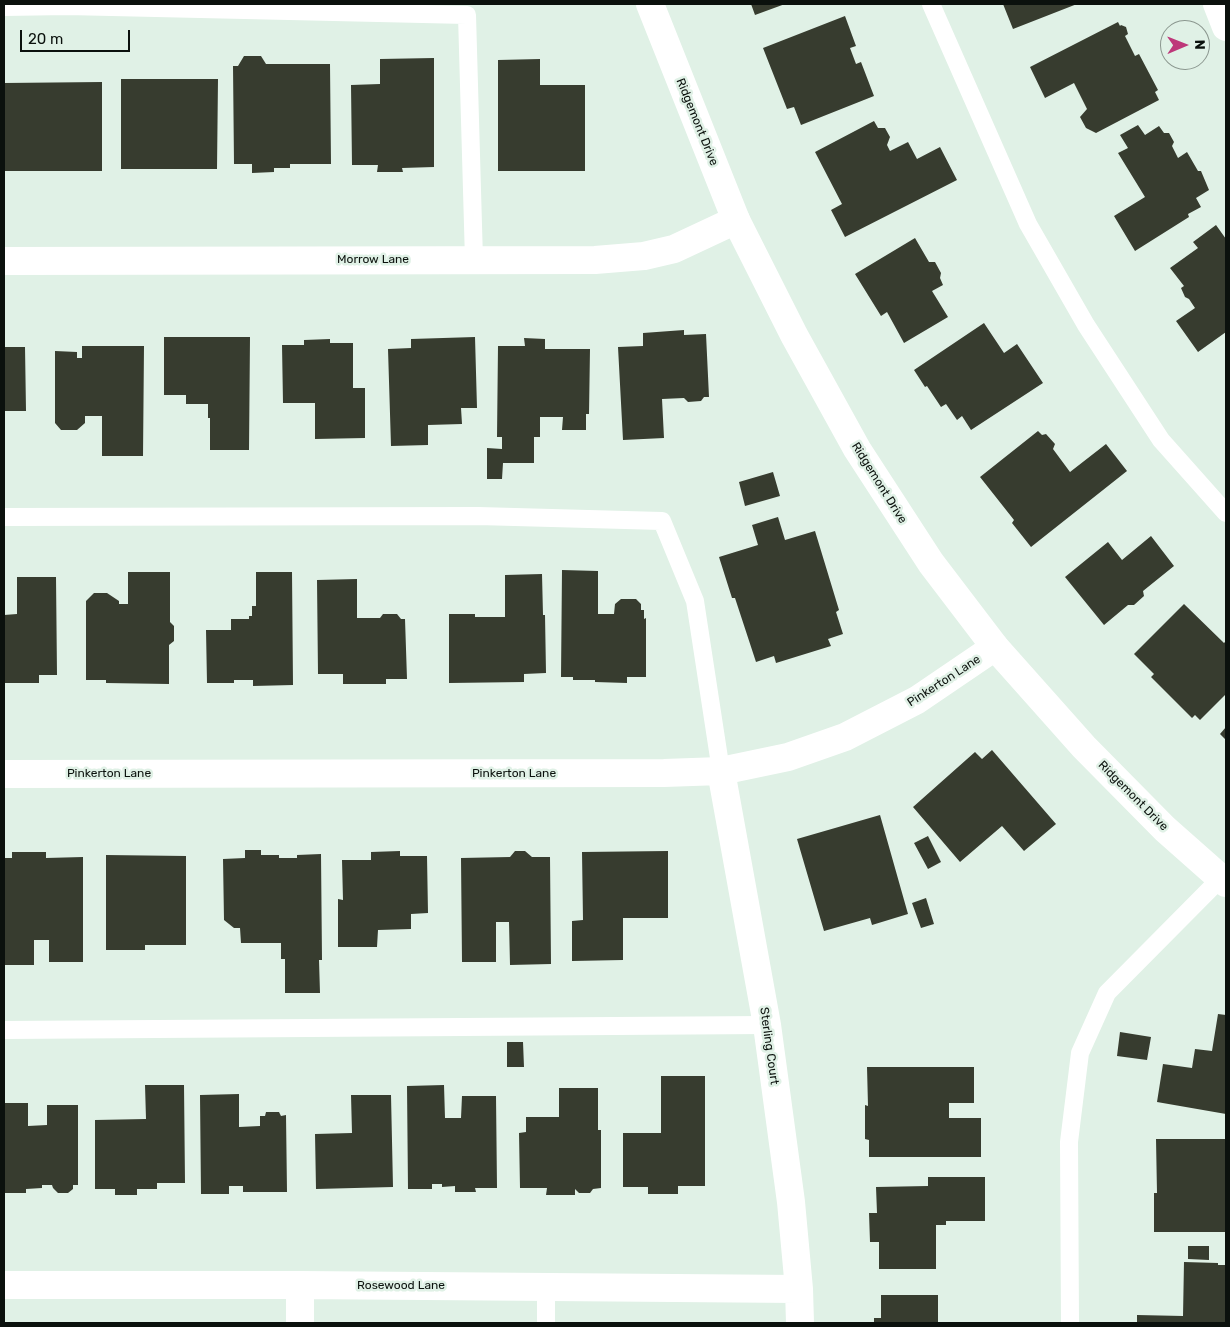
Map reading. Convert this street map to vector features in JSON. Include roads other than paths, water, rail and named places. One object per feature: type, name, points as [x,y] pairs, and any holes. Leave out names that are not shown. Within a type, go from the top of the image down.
[{"type":"street","name":"Ridgemont Drive","points":[[650,4],[736,220],[794,335],[857,449],[931,564],[995,648],[1111,774],[1165,829],[1224,881]]},
{"type":"street","points":[[1217,4],[1226,26]]},
{"type":"street","name":"Morrow Lane","points":[[4,261],[595,260],[644,256],[674,248],[736,220]]},
{"type":"street","name":"Pinkerton Lane","points":[[4,774],[664,774],[721,771],[788,757],[844,737],[918,700],[995,648]]},
{"type":"street","name":"Sterling Court","points":[[721,771],[767,1025],[791,1202],[799,1289],[800,1323]]},
{"type":"street","name":"Rosewood Lane","points":[[4,1285],[799,1289]]},
{"type":"street","points":[[300,1285],[300,1323]]},
{"type":"lane","points":[[931,4],[1028,224],[1086,326],[1161,440],[1226,513]]},
{"type":"lane","points":[[4,7],[67,6],[467,15],[474,260]]},
{"type":"lane","points":[[4,517],[478,516],[662,521],[695,601],[721,771]]},
{"type":"lane","points":[[1070,1323],[1069,1142],[1080,1053],[1107,993],[1224,881]]},
{"type":"lane","points":[[4,1030],[767,1025]]},
{"type":"lane","points":[[546,1287],[546,1323]]}]
